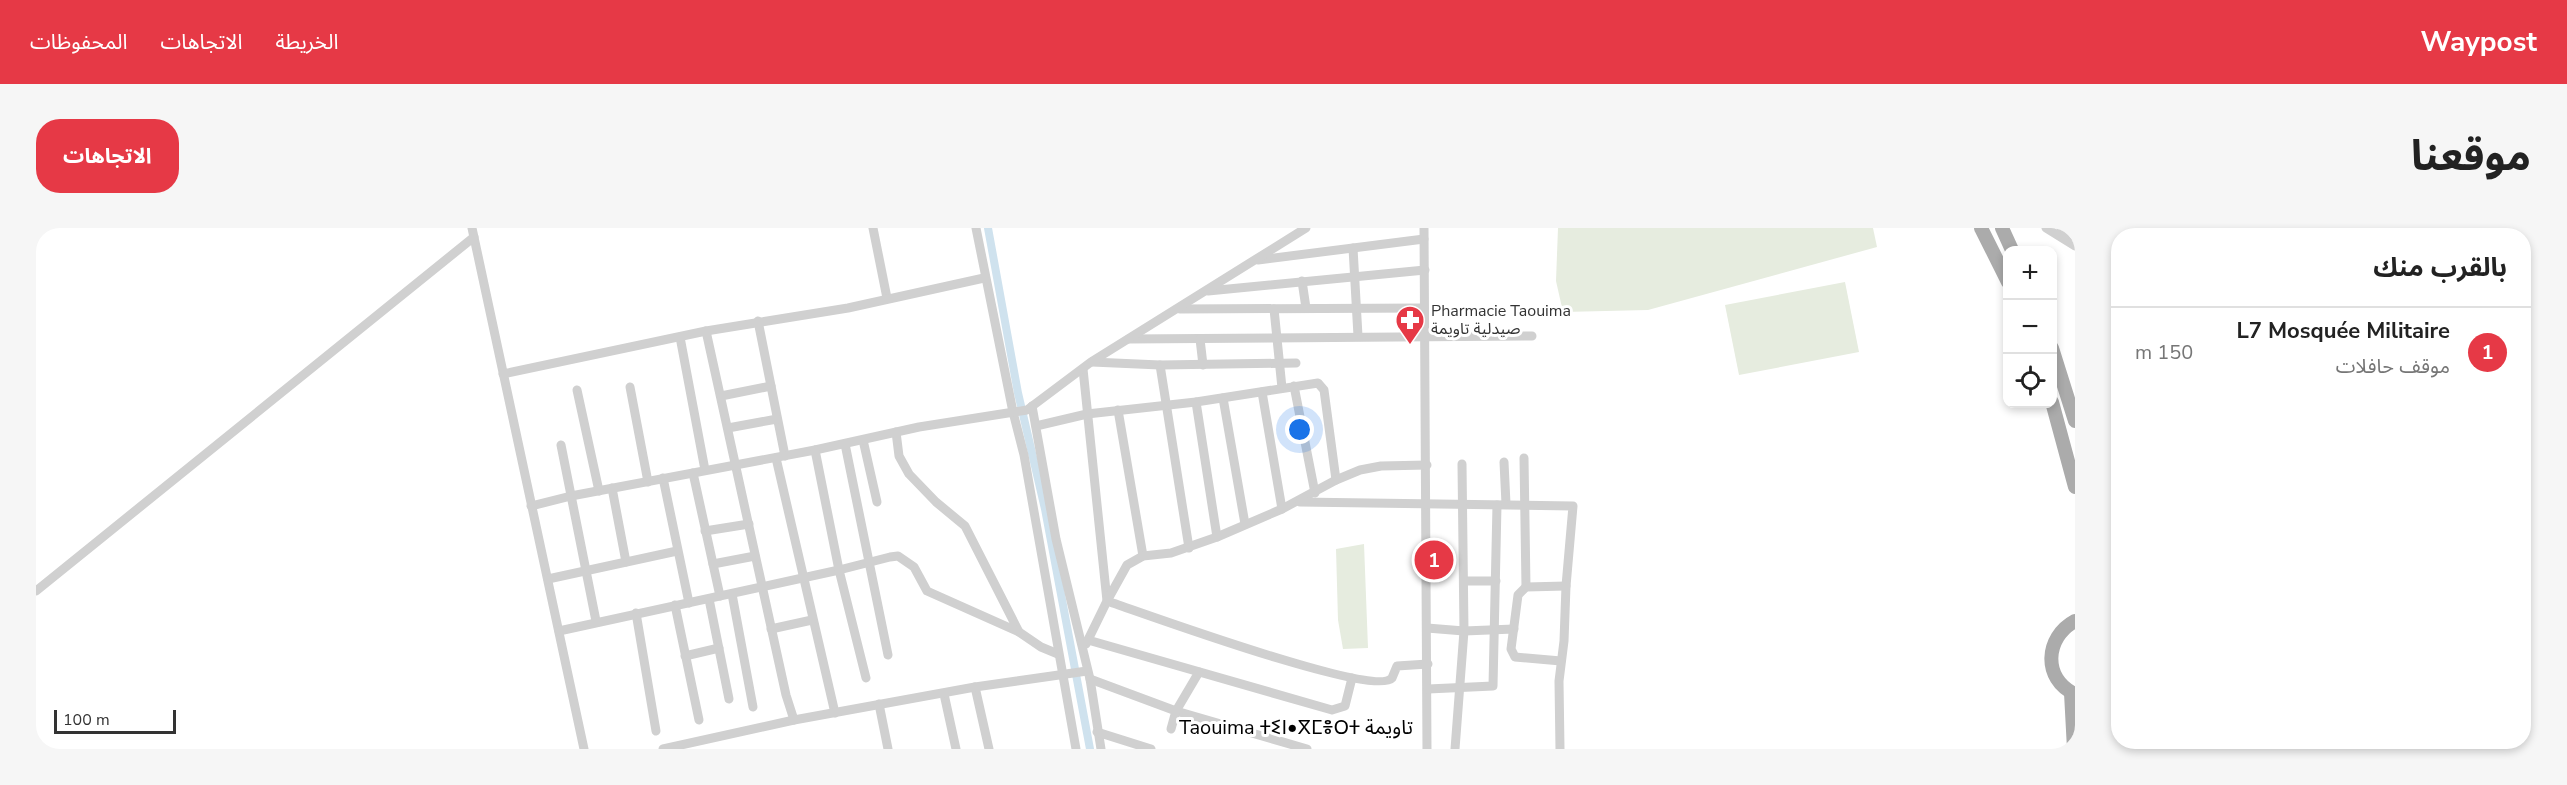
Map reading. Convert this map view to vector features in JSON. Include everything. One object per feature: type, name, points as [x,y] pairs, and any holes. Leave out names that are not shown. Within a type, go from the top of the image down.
[{"type":"main road","points":[[1981,228],[2003,274]]},
{"type":"main road","points":[[2002,228],[2010,246]]},
{"type":"main road","points":[[2054,354],[2075,421]]},
{"type":"main road","points":[[2054,408],[2075,487]]},
{"type":"main road","points":[[2074,749],[2073,693],[2054,674],[2051,657],[2055,640],[2072,623],[2075,608]]},
{"type":"street","points":[[873,228],[887,298]]},
{"type":"street","points":[[975,228],[1024,455],[1058,654],[1066,674],[1076,749]]},
{"type":"street","points":[[531,506],[571,496],[780,457],[896,432],[1030,408],[1091,362],[1306,228]]},
{"type":"street","points":[[1424,228],[1427,749]]},
{"type":"street","points":[[2046,228],[2075,246]]},
{"type":"street","points":[[2061,228],[2075,237]]},
{"type":"street","points":[[36,591],[473,232],[584,749]]},
{"type":"street","points":[[1256,261],[1424,239]]},
{"type":"street","points":[[1353,248],[1358,336]]},
{"type":"street","points":[[1206,291],[1425,270]]},
{"type":"street","points":[[503,374],[758,321],[848,308],[984,278]]},
{"type":"street","points":[[1302,281],[1306,308]]},
{"type":"street","points":[[1178,309],[1358,306],[1424,308]]},
{"type":"street","points":[[1274,309],[1282,388]]},
{"type":"street","points":[[758,321],[777,419],[780,457],[802,576],[835,713]]},
{"type":"street","points":[[706,331],[761,586],[794,720]]},
{"type":"street","points":[[1127,339],[1532,336]]},
{"type":"street","points":[[680,337],[705,470]]},
{"type":"street","points":[[1200,339],[1203,365]]},
{"type":"street","points":[[1091,362],[1160,365],[1296,363]]},
{"type":"street","points":[[1160,365],[1189,548]]},
{"type":"street","points":[[1083,369],[1107,601]]},
{"type":"street","points":[[1036,426],[1086,414],[1196,402],[1318,383],[1323,387],[1336,480]]},
{"type":"street","points":[[721,396],[771,386]]},
{"type":"street","points":[[630,387],[648,482]]},
{"type":"street","points":[[1294,387],[1315,493]]},
{"type":"street","points":[[577,390],[599,491]]},
{"type":"street","points":[[1262,392],[1282,509]]},
{"type":"street","points":[[1223,398],[1245,524]]},
{"type":"street","points":[[1196,402],[1217,537]]},
{"type":"street","points":[[1030,408],[1036,426],[1056,539],[1085,644],[1086,674],[1101,749]]},
{"type":"street","points":[[1119,410],[1143,556]]},
{"type":"street","points":[[728,428],[777,419]]},
{"type":"street","points":[[896,432],[900,456],[909,474],[936,502],[965,526],[1019,632]]},
{"type":"street","points":[[863,440],[877,502]]},
{"type":"street","points":[[845,444],[888,655]]},
{"type":"street","points":[[561,445],[596,621]]},
{"type":"street","points":[[815,450],[839,570],[866,678]]},
{"type":"street","points":[[1524,458],[1526,587]]},
{"type":"street","points":[[1428,689],[1493,686],[1496,581],[1504,462]]},
{"type":"street","points":[[1455,749],[1464,631],[1462,464]]},
{"type":"street","points":[[1085,644],[1127,565],[1143,556],[1171,553],[1189,548],[1298,502],[1336,480],[1360,471],[1381,466],[1427,465]]},
{"type":"street","points":[[693,473],[720,596]]},
{"type":"street","points":[[663,478],[689,603]]},
{"type":"street","points":[[612,488],[626,562]]},
{"type":"street","points":[[1298,502],[1573,506],[1559,681],[1560,749]]},
{"type":"street","points":[[705,531],[749,524]]},
{"type":"street","points":[[548,579],[677,551]]},
{"type":"street","points":[[713,564],[756,556]]},
{"type":"street","points":[[560,631],[596,621],[709,599],[898,556],[914,567],[927,591],[1019,632],[1041,647],[1058,654]]},
{"type":"street","points":[[1464,581],[1496,581]]},
{"type":"street","points":[[1562,661],[1515,657],[1511,649],[1518,595],[1526,587],[1566,586]]},
{"type":"street","points":[[732,594],[753,707]]},
{"type":"street","points":[[709,599],[729,699]]},
{"type":"street","points":[[1107,601],[1232,644],[1352,678],[1384,683],[1392,678],[1397,666],[1428,664]]},
{"type":"street","points":[[675,605],[699,720]]},
{"type":"street","points":[[636,613],[656,731]]},
{"type":"street","points":[[771,628],[812,620]]},
{"type":"street","points":[[1427,628],[1464,631],[1514,629]]},
{"type":"street","points":[[1085,644],[1199,672],[1332,710],[1346,706],[1352,678]]},
{"type":"street","points":[[686,656],[719,648]]},
{"type":"street","points":[[1172,729],[1176,711],[1199,672]]},
{"type":"street","points":[[663,749],[879,704],[1066,674],[1086,674],[1176,711],[1307,749]]},
{"type":"street","points":[[975,687],[989,749]]},
{"type":"street","points":[[944,694],[956,749]]},
{"type":"street","points":[[879,704],[888,749]]},
{"type":"street","points":[[1097,732],[1151,749]]},
{"type":"shaded area","points":[[1558,228],[1873,228],[1877,247],[1648,310],[1563,312],[1556,281]]},
{"type":"shaded area","points":[[1845,282],[1859,352],[1739,375],[1725,305]]},
{"type":"shaded area","points":[[1364,544],[1368,648],[1343,649],[1338,620],[1336,549]]},
{"type":"waterway","points":[[988,228],[1018,393],[1045,509],[1090,749]]},
{"type":"place","name":"Pharmacie Taouima صيدلية تاويمة","points":[[1410,346]]},
{"type":"place","name":"L7 Mosquée Militaire","points":[[1434,560]]},
{"type":"district","name":"Taouima ⵜⵉⵏ•ⴳⵎⴻⵔⵜ تاويمة","points":[[1296,727]]}]
